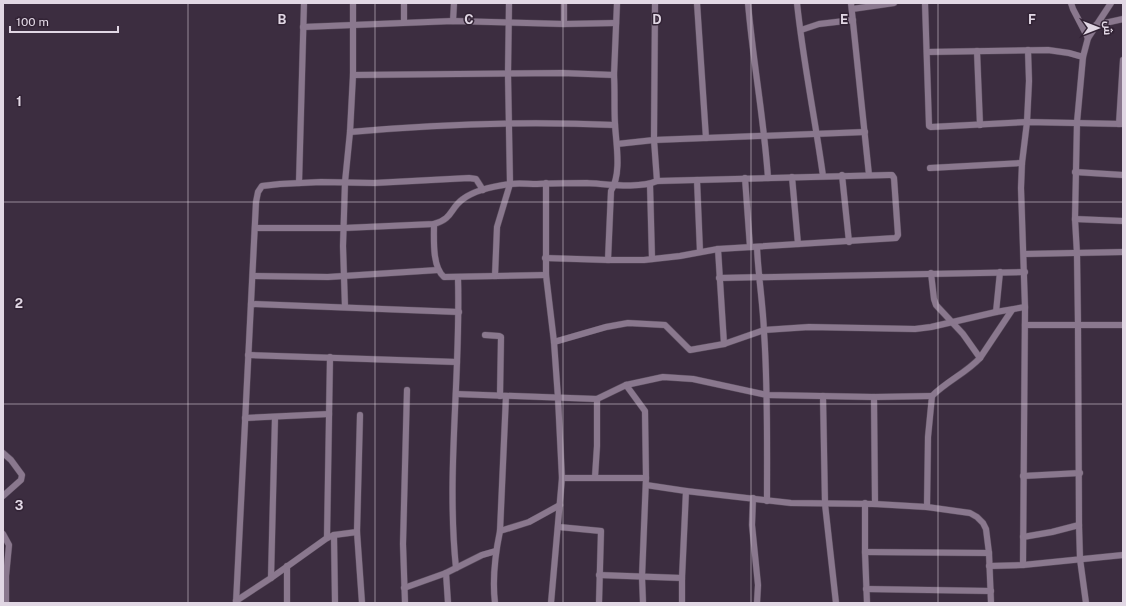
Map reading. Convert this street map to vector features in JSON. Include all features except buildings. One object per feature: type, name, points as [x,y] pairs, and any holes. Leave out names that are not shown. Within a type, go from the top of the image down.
[{"type":"street","points":[[299,183],[304,3]]},
{"type":"street","points":[[345,307],[345,182],[350,132],[353,75],[353,3]]},
{"type":"street","points":[[404,3],[404,22]]},
{"type":"street","points":[[453,21],[454,3]]},
{"type":"street","points":[[495,276],[497,227],[510,184],[508,74],[510,3]]},
{"type":"street","points":[[564,3],[564,24]]},
{"type":"street","points":[[608,260],[611,191],[615,185],[617,168],[614,75],[617,3]]},
{"type":"street","points":[[655,3],[654,140],[657,181]]},
{"type":"street","points":[[697,3],[706,138]]},
{"type":"street","points":[[748,3],[766,136],[768,178]]},
{"type":"street","points":[[797,3],[823,176]]},
{"type":"street","points":[[869,175],[851,6],[894,3]]},
{"type":"street","points":[[924,3],[929,126],[931,127],[1027,122],[1121,124],[1123,60]]},
{"type":"street","points":[[1071,3],[1088,38]]},
{"type":"street","points":[[1086,603],[1080,559],[1079,525],[1080,473],[1077,254],[1075,219],[1076,122],[1083,57],[1088,38],[1111,3]]},
{"type":"street","points":[[801,30],[819,24],[853,20]]},
{"type":"street","points":[[1096,25],[1123,20]]},
{"type":"street","points":[[303,27],[453,21],[564,24],[616,23]]},
{"type":"street","points":[[927,52],[1028,50],[1059,51],[1083,57]]},
{"type":"street","points":[[1023,565],[1025,272],[1021,188],[1022,163],[1027,122],[1029,81],[1028,50]]},
{"type":"street","points":[[977,51],[980,125]]},
{"type":"street","points":[[353,75],[562,73],[614,75]]},
{"type":"street","points":[[350,132],[404,127],[510,123],[615,125]]},
{"type":"street","points":[[617,144],[654,140],[865,132]]},
{"type":"street","points":[[930,168],[1022,163]]},
{"type":"street","points":[[1075,172],[1123,175]]},
{"type":"street","points":[[255,228],[344,228],[434,224],[442,222],[463,198],[483,190],[510,184],[587,183],[615,185],[650,184],[657,181],[869,175],[892,175],[894,178],[898,236],[896,238],[718,249],[680,256],[652,259],[608,260],[546,258]]},
{"type":"street","points":[[842,176],[850,242]]},
{"type":"street","points":[[792,177],[798,244]]},
{"type":"street","points":[[236,602],[256,202],[258,192],[262,186],[271,184],[345,182],[395,183],[432,179],[469,178],[476,179],[483,190]]},
{"type":"street","points":[[745,178],[764,330],[767,394],[767,501]]},
{"type":"street","points":[[697,180],[700,252]]},
{"type":"street","points":[[546,183],[546,275],[554,342],[562,478],[559,527],[551,603]]},
{"type":"street","points":[[650,184],[652,259]]},
{"type":"street","points":[[1075,219],[1123,221]]},
{"type":"street","points":[[434,224],[435,253],[438,270],[444,277],[458,278],[546,275]]},
{"type":"street","points":[[718,249],[724,344]]},
{"type":"street","points":[[1024,254],[1123,252]]},
{"type":"street","points":[[253,276],[344,276],[438,270]]},
{"type":"street","points":[[996,312],[1000,272]]},
{"type":"street","points":[[719,278],[758,276],[1025,272]]},
{"type":"street","points":[[931,273],[936,305],[963,334],[980,358]]},
{"type":"street","points":[[456,568],[453,537],[452,498],[459,312],[458,278]]},
{"type":"street","points":[[251,304],[459,312]]},
{"type":"street","points":[[554,342],[606,327],[628,323],[665,325],[690,350],[724,344],[764,330],[810,327],[915,329],[1025,307]]},
{"type":"street","points":[[927,507],[928,437],[932,396],[948,381],[974,365],[1012,310]]},
{"type":"street","points":[[1025,325],[1123,325]]},
{"type":"street","points":[[485,334],[501,337],[503,396],[500,531],[493,574],[494,603]]},
{"type":"street","points":[[248,355],[457,362]]},
{"type":"street","points":[[327,538],[330,357]]},
{"type":"street","points":[[456,394],[597,399],[626,386],[663,377],[693,379],[767,394],[874,397],[932,396]]},
{"type":"street","points":[[626,386],[646,411],[646,482],[642,577],[643,603]]},
{"type":"street","points":[[405,603],[403,544],[407,390]]},
{"type":"street","points":[[823,396],[825,504],[836,603]]},
{"type":"street","points":[[874,397],[875,504]]},
{"type":"street","points":[[595,477],[597,446],[597,399]]},
{"type":"street","points":[[245,418],[329,414]]},
{"type":"street","points":[[360,415],[357,532],[362,603]]},
{"type":"street","points":[[272,578],[275,417]]},
{"type":"street","points":[[3,453],[11,460],[22,475],[21,480],[3,496]]},
{"type":"street","points":[[1023,476],[1080,473]]},
{"type":"street","points":[[562,478],[595,477],[646,482],[686,491],[753,498],[767,501],[807,504],[875,504],[927,507],[970,513],[977,517],[986,529],[989,553],[991,603]]},
{"type":"street","points":[[682,603],[686,491]]},
{"type":"street","points":[[753,498],[752,525],[758,586],[757,603]]},
{"type":"street","points":[[865,504],[867,603]]},
{"type":"street","points":[[500,531],[529,522],[560,505]]},
{"type":"street","points":[[1023,537],[1079,525]]},
{"type":"street","points":[[559,527],[602,531],[599,603]]},
{"type":"street","points":[[236,602],[327,538],[334,535],[357,532]]},
{"type":"street","points":[[3,534],[9,544],[6,576],[6,603]]},
{"type":"street","points":[[334,535],[335,603]]},
{"type":"street","points":[[404,588],[446,573],[482,555],[496,551]]},
{"type":"street","points":[[865,552],[989,553]]},
{"type":"street","points":[[989,566],[1023,565],[1123,555]]},
{"type":"street","points":[[287,566],[287,603]]},
{"type":"street","points":[[446,573],[448,603]]},
{"type":"street","points":[[599,575],[682,578]]},
{"type":"street","points":[[866,589],[991,591]]}]
